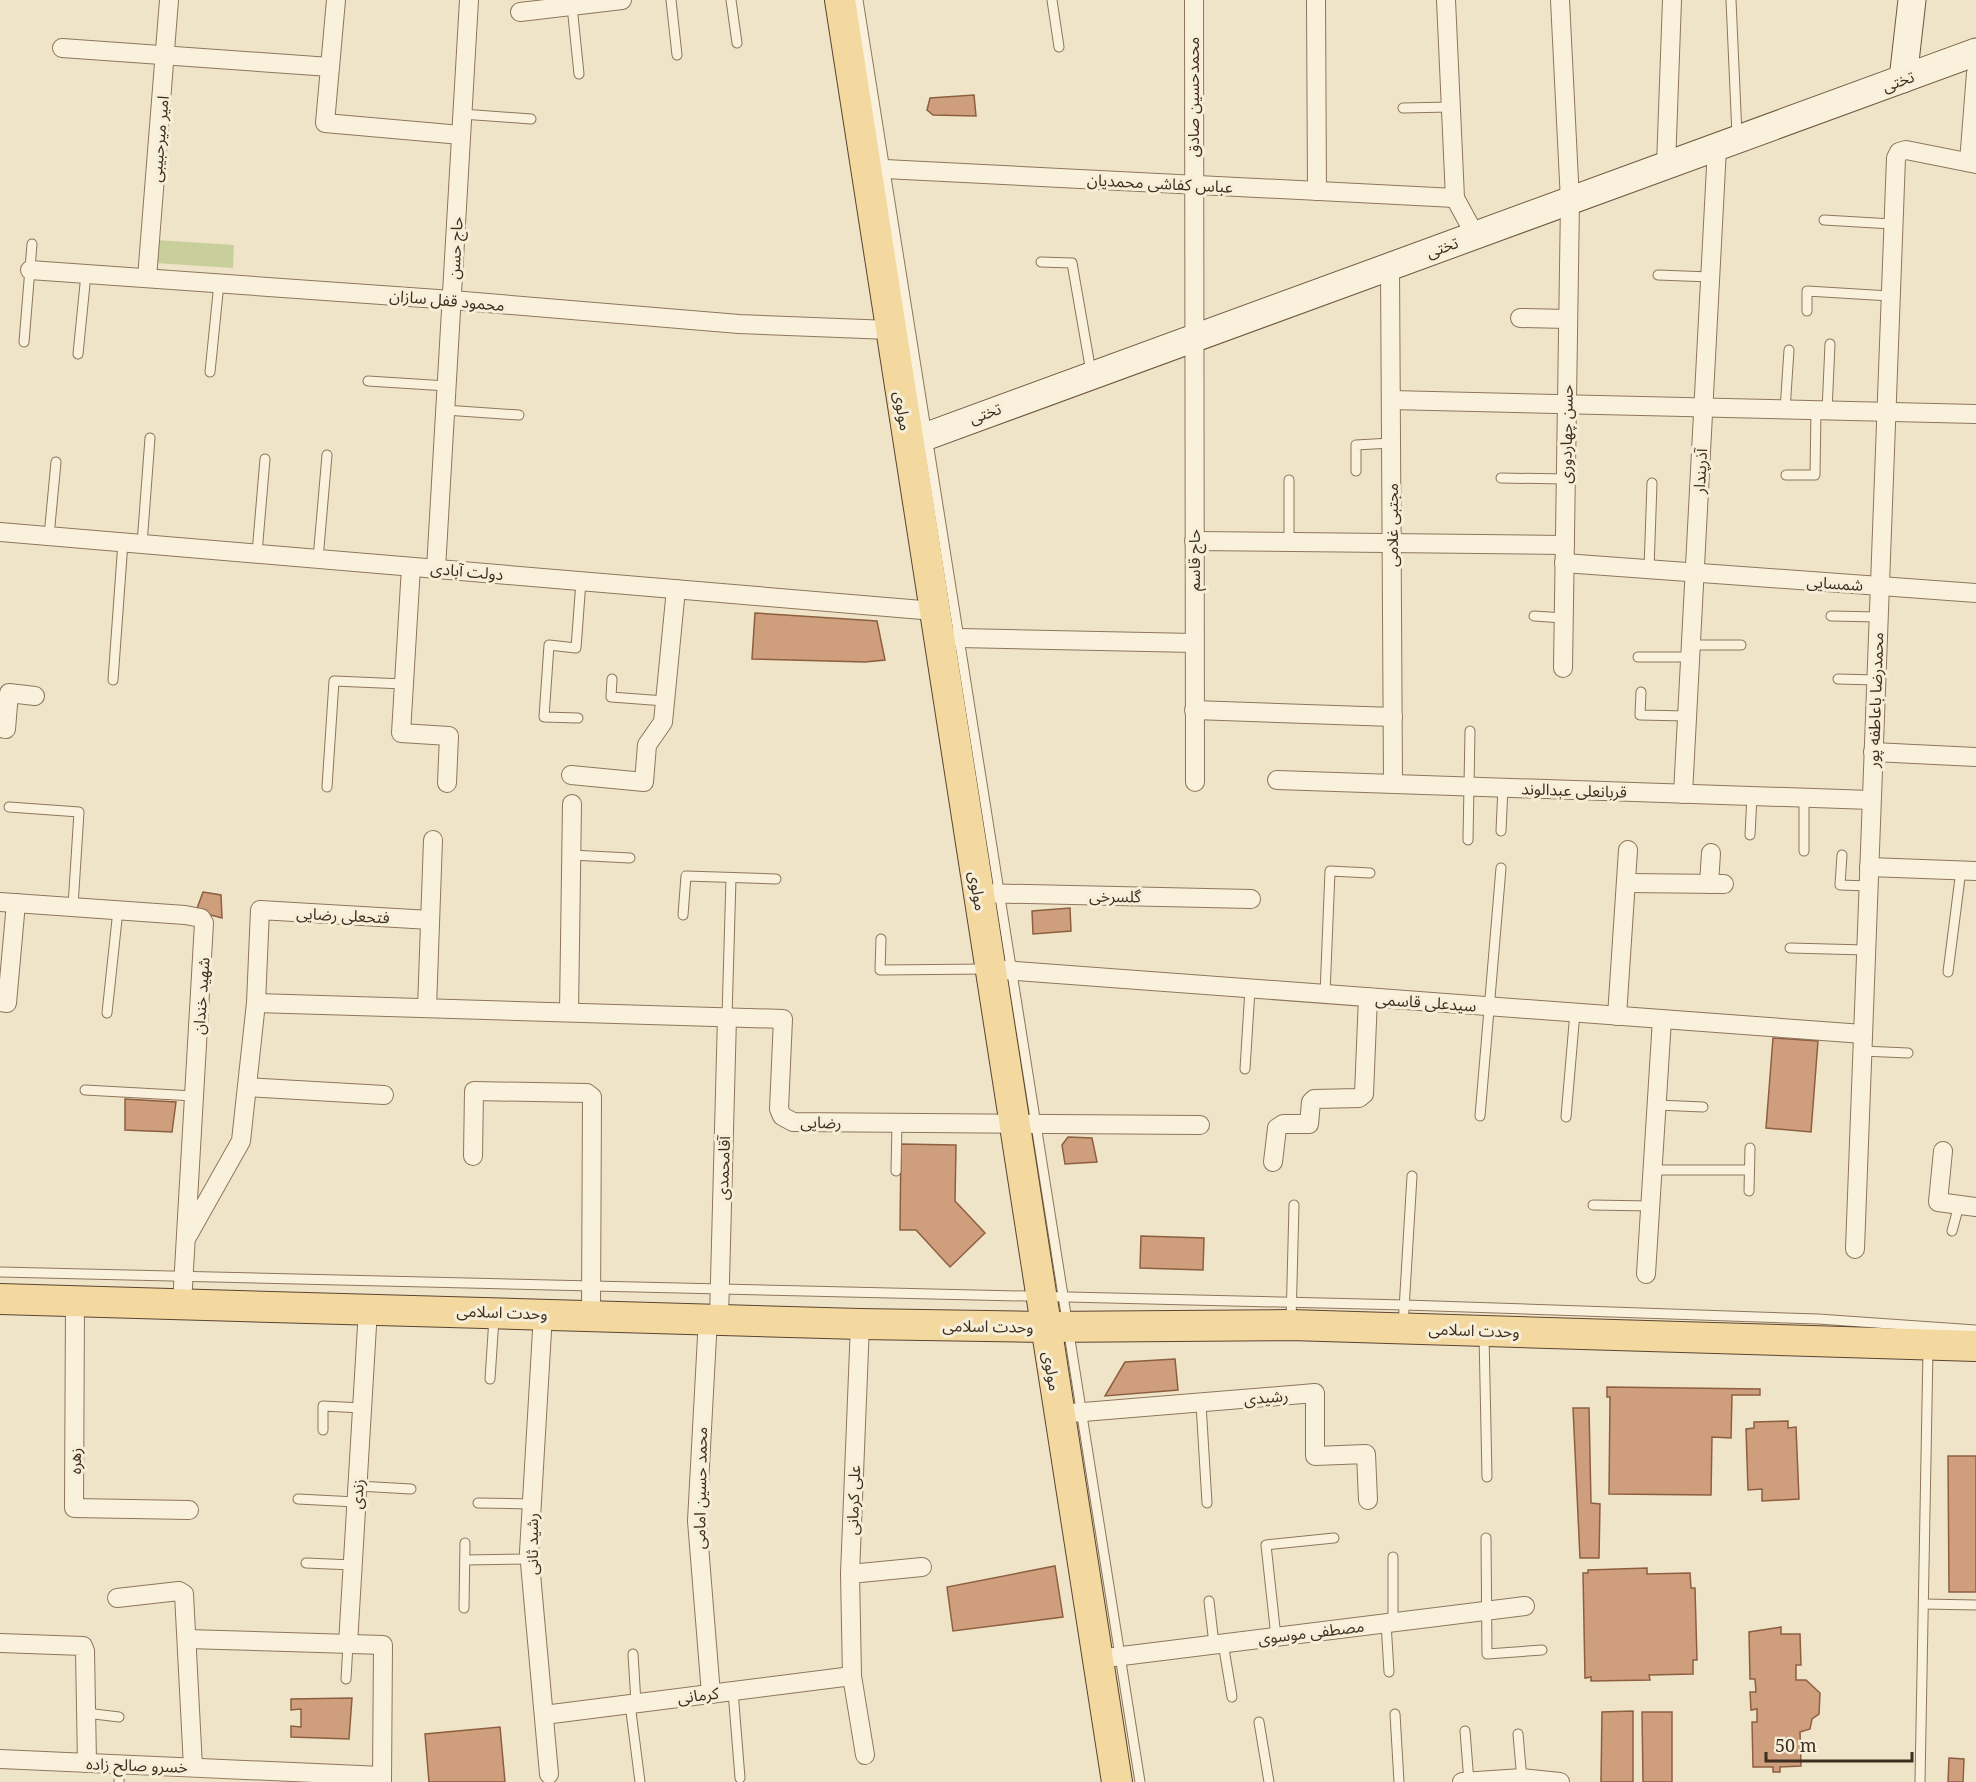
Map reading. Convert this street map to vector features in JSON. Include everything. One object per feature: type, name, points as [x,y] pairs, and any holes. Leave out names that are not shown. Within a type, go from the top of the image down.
[{"type":"main road","name":"مولوی","points":[[840,0],[875,169],[890,330],[918,439],[934,611],[989,894],[1055,1327],[1109,1658],[1117,1782]]},
{"type":"main road","points":[[1903,79],[1912,0]]},
{"type":"main road","name":"تختی","points":[[918,439],[1976,52]]},
{"type":"main road","name":"وحدت اسلامی","points":[[0,1299],[75,1301],[182,1289],[368,1309],[860,1324],[1055,1327],[1291,1313],[1404,1317],[1484,1330],[1976,1346]]},
{"type":"street","name":"امیر میرحبیبی","points":[[147,278],[170,0]]},
{"type":"street","points":[[336,0],[325,123],[461,135]]},
{"type":"street","name":"حاج حسن","points":[[436,569],[469,0]]},
{"type":"street","points":[[520,12],[622,0]]},
{"type":"street","name":"محمدحسین صادق","points":[[1194,0],[1194,338]]},
{"type":"street","points":[[1316,0],[1317,191]]},
{"type":"street","points":[[1446,0],[1455,198],[1475,235]]},
{"type":"street","name":"حسن چهاردوری","points":[[1560,0],[1570,201],[1563,668]]},
{"type":"street","points":[[1666,166],[1672,0]]},
{"type":"street","points":[[62,48],[330,67]]},
{"type":"street","points":[[1972,163],[1976,73]]},
{"type":"street","name":"آذرپندار","points":[[1683,794],[1710,278],[1727,144]]},
{"type":"street","name":"محمدرضا باعاطفه پور","points":[[1855,1249],[1896,158],[1899,152],[1906,150],[1972,163]]},
{"type":"street","name":"عباس کفاشی محمدیان","points":[[875,169],[1455,198]]},
{"type":"street","name":"مجتبی غلامی","points":[[1390,266],[1393,784]]},
{"type":"street","name":"محمود قفل سازان","points":[[30,270],[452,300],[739,324],[890,330]]},
{"type":"street","points":[[1520,318],[1568,319]]},
{"type":"street","name":"حاج قاسم","points":[[1194,338],[1195,782]]},
{"type":"street","points":[[1391,400],[1976,414]]},
{"type":"street","name":"دولت آبادی","points":[[0,532],[934,611]]},
{"type":"street","name":"شمسایی","points":[[1194,541],[1392,543],[1564,554],[1649,569],[1976,593]]},
{"type":"street","points":[[411,567],[401,733],[449,736],[447,783]]},
{"type":"street","points":[[572,775],[644,782],[647,745],[663,722],[676,589]]},
{"type":"street","points":[[959,638],[1194,643]]},
{"type":"street","points":[[0,728],[6,729],[9,693],[34,696]]},
{"type":"street","points":[[1194,710],[1393,717]]},
{"type":"street","points":[[1873,752],[1976,758]]},
{"type":"street","name":"قربانعلی عبدالوند","points":[[1277,780],[1871,800]]},
{"type":"street","points":[[569,1012],[572,804]]},
{"type":"street","points":[[427,1008],[433,840]]},
{"type":"street","points":[[1617,1016],[1628,850]]},
{"type":"street","points":[[1626,883],[1716,884],[1711,853]]},
{"type":"street","points":[[1869,867],[1968,870]]},
{"type":"street","name":"گلسرخی","points":[[989,894],[1251,899]]},
{"type":"street","points":[[0,1002],[7,1003],[8,902]]},
{"type":"street","name":"شهید خندان","points":[[8,902],[196,916],[204,923],[182,1289]]},
{"type":"street","name":"فتحعلی رضایی","points":[[184,1241],[241,1141],[256,1003],[260,910],[430,920]]},
{"type":"street","name":"سیدعلی قاسمی","points":[[1001,970],[1662,1019],[1862,1042]]},
{"type":"street","points":[[1273,1162],[1277,1128],[1282,1124],[1309,1124],[1311,1102],[1359,1098],[1364,1094],[1368,997]]},
{"type":"street","points":[[256,1003],[727,1017]]},
{"type":"street","name":"رضایی","points":[[727,1017],[783,1019],[779,1109],[787,1120],[1026,1125],[1200,1125]]},
{"type":"street","name":"آقامحمدی","points":[[713,1318],[720,1288],[727,1017]]},
{"type":"street","points":[[1646,1274],[1662,1019]]},
{"type":"street","points":[[247,1087],[384,1095]]},
{"type":"street","points":[[473,1156],[474,1091],[568,1092],[587,1093],[592,1097],[591,1315]]},
{"type":"street","points":[[1943,1151],[1938,1202],[1968,1206]]},
{"type":"street","name":"زهره","points":[[75,1301],[74,1508],[189,1510]]},
{"type":"street","name":"زندی","points":[[348,1644],[368,1309]]},
{"type":"street","name":"رشید ثانی","points":[[543,1314],[530,1559],[549,1774]]},
{"type":"street","name":"محمد حسین امامی","points":[[711,1694],[697,1521],[713,1318]]},
{"type":"street","name":"علی کرمانی","points":[[860,1324],[850,1574],[852,1676],[865,1755]]},
{"type":"street","name":"رشیدی","points":[[1070,1414],[1315,1393],[1316,1456],[1365,1454],[1368,1500]]},
{"type":"street","points":[[850,1574],[922,1567]]},
{"type":"street","points":[[117,1598],[178,1591],[184,1594],[193,1767]]},
{"type":"street","name":"مصطفی موسوی","points":[[1109,1658],[1525,1606]]},
{"type":"street","points":[[187,1639],[384,1646],[382,1779]]},
{"type":"street","points":[[0,1643],[83,1646],[85,1651],[87,1763]]},
{"type":"street","name":"کرمانی","points":[[544,1715],[852,1676]]},
{"type":"street","name":"خسرو صالح زاده","points":[[0,1759],[87,1763],[119,1773],[193,1767],[228,1775],[382,1779]]},
{"type":"street","points":[[1462,1782],[1522,1780],[1560,1782]]},
{"type":"lane","points":[[671,0],[678,56]]},
{"type":"lane","points":[[731,0],[737,43]]},
{"type":"lane","points":[[858,0],[875,169],[918,439],[959,638],[989,894]]},
{"type":"lane","points":[[1052,0],[1059,47]]},
{"type":"lane","points":[[1727,144],[1731,0]]},
{"type":"lane","points":[[572,6],[579,74]]},
{"type":"lane","points":[[1403,108],[1450,107]]},
{"type":"lane","points":[[462,114],[531,119]]},
{"type":"lane","points":[[1824,220],[1892,224]]},
{"type":"lane","points":[[24,342],[32,244]]},
{"type":"lane","points":[[1041,262],[1072,263],[1092,375]]},
{"type":"lane","points":[[78,354],[86,274]]},
{"type":"lane","points":[[1658,275],[1710,278]]},
{"type":"lane","points":[[210,372],[219,284]]},
{"type":"lane","points":[[1807,311],[1807,291],[1890,296]]},
{"type":"lane","points":[[1786,475],[1815,475],[1830,344]]},
{"type":"lane","points":[[1785,410],[1790,350]]},
{"type":"lane","points":[[368,381],[447,386]]},
{"type":"lane","points":[[445,410],[519,416]]},
{"type":"lane","points":[[142,544],[150,438]]},
{"type":"lane","points":[[1356,471],[1356,445],[1391,443]]},
{"type":"lane","points":[[318,559],[327,455]]},
{"type":"lane","points":[[257,554],[265,459]]},
{"type":"lane","points":[[49,536],[56,462]]},
{"type":"lane","points":[[1501,478],[1566,479]]},
{"type":"lane","points":[[1289,480],[1289,542]]},
{"type":"lane","points":[[1649,569],[1652,483]]},
{"type":"lane","points":[[113,680],[123,542]]},
{"type":"lane","points":[[578,718],[544,717],[549,645],[576,648],[581,581]]},
{"type":"lane","points":[[1534,616],[1564,618]]},
{"type":"lane","points":[[1831,616],[1878,616]]},
{"type":"lane","points":[[1638,657],[1741,645]]},
{"type":"lane","points":[[612,679],[611,697],[665,701]]},
{"type":"lane","points":[[1838,679],[1876,680]]},
{"type":"lane","points":[[327,787],[334,681],[404,684]]},
{"type":"lane","points":[[1641,692],[1640,715],[1687,716]]},
{"type":"lane","points":[[1468,840],[1470,731]]},
{"type":"lane","points":[[1501,831],[1503,788]]},
{"type":"lane","points":[[1750,836],[1752,796]]},
{"type":"lane","points":[[1804,798],[1804,851]]},
{"type":"lane","points":[[9,807],[79,812],[73,906]]},
{"type":"lane","points":[[571,855],[630,858]]},
{"type":"lane","points":[[1842,855],[1840,885],[1868,886]]},
{"type":"lane","points":[[1480,1116],[1501,868]]},
{"type":"lane","points":[[1948,972],[1968,870]]},
{"type":"lane","points":[[1325,994],[1330,871],[1370,873]]},
{"type":"lane","points":[[683,915],[686,876],[776,879]]},
{"type":"lane","points":[[727,1017],[731,878]]},
{"type":"lane","points":[[107,1014],[118,910]]},
{"type":"lane","points":[[881,939],[880,970],[1001,970]]},
{"type":"lane","points":[[1790,948],[1866,950]]},
{"type":"lane","points":[[1245,1069],[1250,989]]},
{"type":"lane","points":[[1566,1117],[1575,1012]]},
{"type":"lane","points":[[1862,1042],[1908,1053]]},
{"type":"lane","points":[[85,1090],[194,1096]]},
{"type":"lane","points":[[1657,1105],[1703,1107]]},
{"type":"lane","points":[[896,1171],[897,1123]]},
{"type":"lane","points":[[1749,1191],[1750,1148]]},
{"type":"lane","points":[[1653,1170],[1749,1170]]},
{"type":"lane","points":[[1412,1176],[1404,1317],[1818,1319],[1976,1330]]},
{"type":"lane","points":[[0,1272],[182,1289],[591,1285],[1051,1296],[1291,1313],[1294,1205]]},
{"type":"lane","points":[[1593,1205],[1650,1206]]},
{"type":"lane","points":[[1952,1232],[1968,1206]]},
{"type":"lane","points":[[490,1379],[494,1312]]},
{"type":"lane","points":[[1484,1330],[1487,1477]]},
{"type":"lane","points":[[1920,1782],[1928,1344]]},
{"type":"lane","points":[[1200,1404],[1208,1503]]},
{"type":"lane","points":[[323,1430],[323,1406],[362,1408]]},
{"type":"lane","points":[[298,1498],[411,1489]]},
{"type":"lane","points":[[478,1503],[532,1504]]},
{"type":"lane","points":[[1276,1637],[1266,1545],[1334,1538]]},
{"type":"lane","points":[[1486,1538],[1489,1610],[1487,1654],[1542,1650]]},
{"type":"lane","points":[[464,1608],[465,1543]]},
{"type":"lane","points":[[1389,1672],[1393,1557]]},
{"type":"lane","points":[[465,1560],[530,1559]]},
{"type":"lane","points":[[306,1563],[353,1565]]},
{"type":"lane","points":[[1209,1601],[1232,1696]]},
{"type":"lane","points":[[1923,1604],[1976,1605]]},
{"type":"lane","name":"زندی","points":[[346,1678],[348,1644]]},
{"type":"lane","points":[[633,1654],[633,1704],[639,1782]]},
{"type":"lane","points":[[1109,1658],[1140,1782]]},
{"type":"lane","points":[[733,1691],[740,1778]]},
{"type":"lane","points":[[86,1713],[119,1717]]},
{"type":"lane","points":[[1395,1714],[1399,1782]]},
{"type":"lane","points":[[1259,1722],[1269,1782]]},
{"type":"lane","points":[[1465,1731],[1469,1782]]},
{"type":"lane","points":[[1518,1734],[1522,1780]]},
{"type":"green space","points":[[157,240],[234,245],[233,268],[155,263]]},
{"type":"building","points":[[974,95],[976,116],[933,115],[927,110],[930,98]]},
{"type":"building","points":[[755,613],[877,621],[885,660],[865,662],[752,659]]},
{"type":"building","points":[[203,892],[221,895],[222,918],[196,911]]},
{"type":"building","points":[[1070,908],[1071,931],[1033,934],[1032,911]]},
{"type":"building","points":[[1773,1038],[1818,1041],[1811,1132],[1766,1128]]},
{"type":"building","points":[[125,1099],[176,1102],[172,1132],[125,1130]]},
{"type":"building","points":[[1068,1137],[1092,1138],[1097,1162],[1065,1164],[1062,1145]]},
{"type":"building","points":[[901,1144],[956,1145],[955,1201],[985,1233],[950,1267],[916,1230],[900,1230]]},
{"type":"building","points":[[1141,1236],[1204,1238],[1203,1270],[1140,1268]]},
{"type":"building","points":[[1175,1359],[1178,1390],[1105,1396],[1125,1362]]},
{"type":"building","points":[[1607,1387],[1760,1389],[1760,1395],[1732,1395],[1731,1438],[1712,1437],[1711,1495],[1609,1494],[1610,1397],[1607,1397]]},
{"type":"building","points":[[1573,1408],[1589,1408],[1591,1503],[1600,1504],[1599,1558],[1580,1558]]},
{"type":"building","points":[[1788,1421],[1788,1428],[1796,1427],[1799,1499],[1762,1501],[1762,1489],[1748,1490],[1746,1429],[1754,1428],[1754,1422]]},
{"type":"building","points":[[1948,1456],[1976,1456],[1976,1592],[1949,1592]]},
{"type":"building","points":[[1055,1566],[1063,1617],[953,1631],[947,1587]]},
{"type":"building","points":[[1647,1568],[1647,1574],[1690,1573],[1691,1588],[1695,1588],[1697,1660],[1693,1660],[1693,1674],[1649,1675],[1650,1680],[1591,1681],[1591,1677],[1585,1678],[1583,1573],[1588,1573],[1588,1570]]},
{"type":"building","points":[[1781,1627],[1781,1634],[1800,1634],[1801,1665],[1796,1665],[1796,1680],[1806,1680],[1820,1693],[1819,1714],[1812,1719],[1810,1729],[1800,1732],[1801,1766],[1780,1767],[1780,1772],[1773,1772],[1773,1767],[1753,1767],[1752,1722],[1757,1722],[1757,1709],[1751,1710],[1750,1692],[1756,1692],[1755,1679],[1750,1679],[1749,1632]]},
{"type":"building","points":[[352,1698],[349,1739],[291,1737],[291,1726],[301,1727],[301,1709],[291,1710],[291,1699]]},
{"type":"building","points":[[1633,1711],[1633,1782],[1601,1782],[1602,1712]]},
{"type":"building","points":[[1642,1712],[1672,1712],[1672,1782],[1643,1782]]},
{"type":"building","points":[[500,1727],[505,1782],[429,1782],[425,1734]]},
{"type":"building","points":[[1949,1758],[1964,1759],[1963,1782],[1948,1782]]}]
